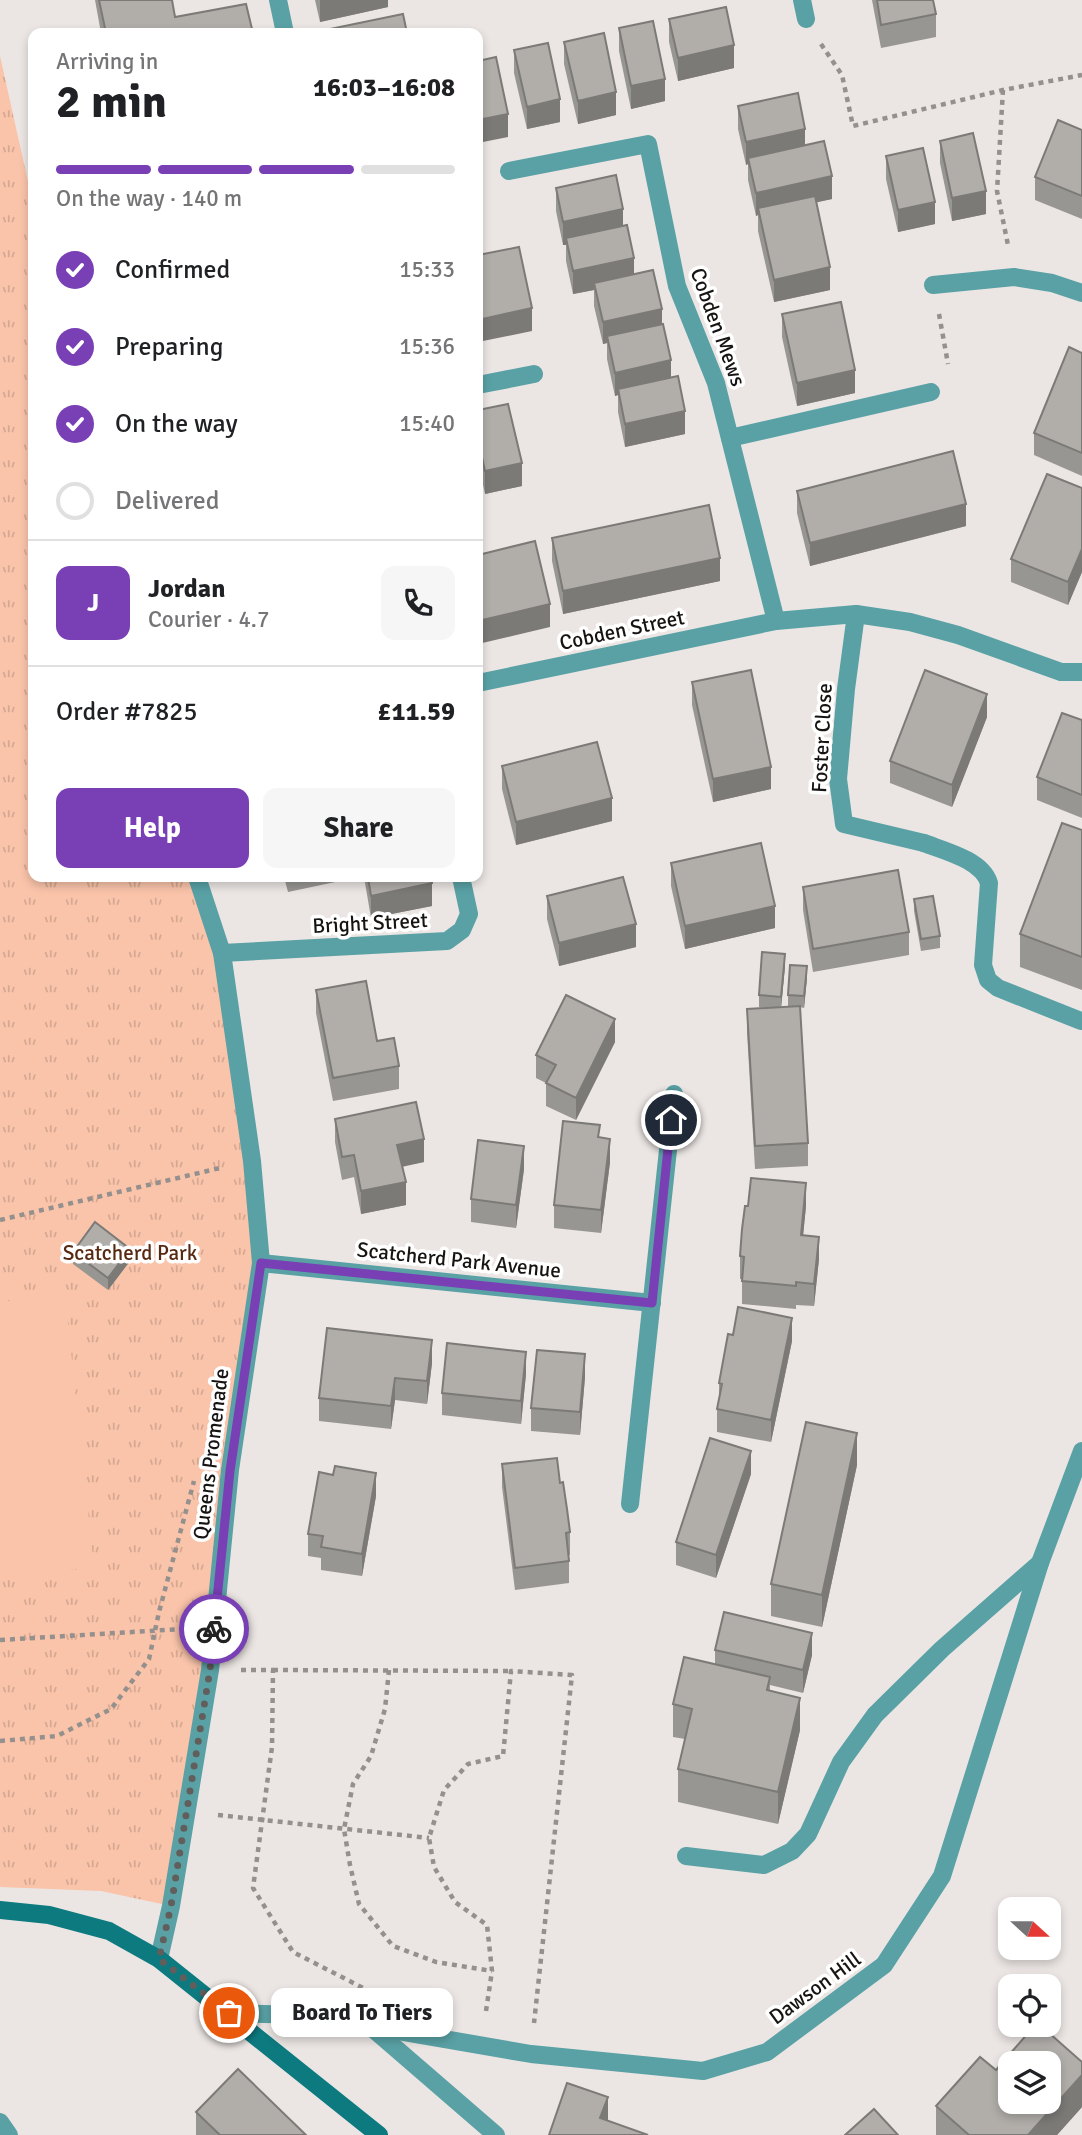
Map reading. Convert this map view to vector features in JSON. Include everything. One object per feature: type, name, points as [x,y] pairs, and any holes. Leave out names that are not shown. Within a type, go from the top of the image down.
[{"type":"main road","points":[[0,1910],[49,1915],[109,1931],[159,1959],[379,2135]]},
{"type":"street","points":[[278,0],[284,28]]},
{"type":"street","points":[[802,0],[806,19]]},
{"type":"street","name":"Cobden Mews","points":[[509,171],[648,144],[677,286],[716,383],[776,621]]},
{"type":"street","points":[[933,285],[1014,277],[1052,283],[1082,293]]},
{"type":"street","points":[[483,384],[534,374]]},
{"type":"street","points":[[730,438],[931,392]]},
{"type":"street","name":"Cobden Street","points":[[483,682],[776,621],[856,614],[910,622],[958,635],[1061,672],[1082,672]]},
{"type":"street","name":"Foster Close","points":[[856,614],[838,779],[844,824],[924,843],[965,859],[986,874],[989,883],[983,965],[988,980],[998,988],[1081,1021]]},
{"type":"street","name":"Queens Promenade","points":[[159,1959],[171,1906],[210,1670],[230,1471],[261,1263],[252,1161],[222,953],[199,882]]},
{"type":"street","name":"Bright Street","points":[[222,953],[447,941],[462,930],[469,914],[462,882]]},
{"type":"street","points":[[630,1504],[674,1094]]},
{"type":"street","name":"Scatcherd Park Avenue","points":[[261,1263],[652,1303]]},
{"type":"street","name":"Dawson Hill","points":[[229,2013],[305,2015],[531,2054],[703,2071],[766,2052],[884,1965],[942,1876],[1040,1563],[1082,1451]]},
{"type":"street","points":[[686,1856],[764,1865],[792,1851],[808,1834],[841,1762],[876,1715],[943,1649],[1040,1563]]},
{"type":"street","points":[[371,2027],[496,2135]]},
{"type":"street","points":[[0,2122],[9,2135]]},
{"type":"path","points":[[806,19],[842,75],[853,127],[1003,90],[1082,75]]},
{"type":"path","points":[[1003,90],[997,191],[1014,277]]},
{"type":"path","points":[[931,392],[951,388],[933,285]]},
{"type":"path","points":[[0,1220],[252,1161]]},
{"type":"path","points":[[0,1741],[57,1737],[111,1709],[149,1659],[195,1478],[230,1471]]},
{"type":"path","points":[[0,1640],[214,1627]]},
{"type":"path","points":[[210,1670],[511,1671],[572,1675],[533,2026],[522,2022]]},
{"type":"path","points":[[274,1670],[272,1747],[253,1888],[293,1952],[382,1997]]},
{"type":"path","points":[[389,1670],[385,1709],[370,1756],[354,1784],[344,1829],[359,1904],[393,1946],[436,1962],[492,1972]]},
{"type":"path","points":[[498,2015],[486,2011],[492,1972],[486,1925],[455,1902],[434,1867],[429,1838],[444,1790],[468,1764],[503,1756],[511,1671]]},
{"type":"path","points":[[186,1812],[429,1838]]},
{"type":"green space","name":"Scatcherd Park","points":[[0,56],[28,182],[28,882],[199,882],[222,953],[261,1263],[171,1906],[101,1891],[0,1887]]},
{"type":"green space","points":[[65,1295],[94,1567],[0,1578],[0,1302]]},
{"type":"building","points":[[99,0],[172,0],[175,17],[246,4],[252,28],[105,28]]},
{"type":"building","points":[[877,0],[933,0],[936,14],[881,25]]},
{"type":"building","points":[[726,7],[734,45],[678,58],[669,19]]},
{"type":"building","points":[[403,14],[406,28],[335,28]]},
{"type":"building","points":[[653,21],[665,79],[631,86],[619,28]]},
{"type":"building","points":[[604,33],[616,92],[578,101],[564,42]]},
{"type":"building","points":[[548,43],[560,99],[527,107],[514,50]]},
{"type":"building","points":[[496,57],[508,114],[483,119],[483,60]]},
{"type":"building","points":[[798,93],[805,129],[746,142],[738,106]]},
{"type":"building","points":[[1058,120],[1082,130],[1082,196],[1035,177]]},
{"type":"building","points":[[973,133],[986,191],[952,198],[940,141]]},
{"type":"building","points":[[824,141],[832,176],[756,193],[748,158]]},
{"type":"building","points":[[923,148],[935,202],[898,210],[886,156]]},
{"type":"building","points":[[616,175],[623,209],[563,222],[556,188]]},
{"type":"building","points":[[815,196],[830,267],[774,280],[758,208]]},
{"type":"building","points":[[627,225],[634,258],[573,271],[566,238]]},
{"type":"building","points":[[519,247],[532,308],[483,319],[483,254]]},
{"type":"building","points":[[653,270],[662,309],[603,322],[594,283]]},
{"type":"building","points":[[841,302],[855,370],[797,383],[782,314]]},
{"type":"building","points":[[663,324],[671,360],[615,373],[607,336]]},
{"type":"building","points":[[1069,347],[1082,353],[1082,453],[1034,433]]},
{"type":"building","points":[[678,376],[685,411],[625,424],[618,389]]},
{"type":"building","points":[[508,404],[522,463],[485,471],[483,409]]},
{"type":"building","points":[[953,451],[966,504],[810,543],[797,491]]},
{"type":"building","points":[[1047,474],[1082,488],[1082,549],[1068,582],[1011,559]]},
{"type":"building","points":[[709,505],[720,558],[563,591],[552,538]]},
{"type":"building","points":[[535,541],[550,604],[483,620],[483,554]]},
{"type":"building","points":[[751,670],[771,767],[713,779],[692,682]]},
{"type":"building","points":[[925,670],[987,694],[952,785],[890,761]]},
{"type":"building","points":[[1062,713],[1082,720],[1082,795],[1037,777]]},
{"type":"building","points":[[597,742],[612,798],[516,822],[502,766]]},
{"type":"building","points":[[1062,823],[1082,830],[1082,957],[1020,934]]},
{"type":"building","points":[[761,843],[775,906],[685,926],[671,863]]},
{"type":"building","points":[[898,870],[909,932],[813,949],[803,887]]},
{"type":"building","points":[[623,877],[636,924],[559,943],[547,896]]},
{"type":"building","points":[[369,882],[432,882],[432,883],[371,896]]},
{"type":"building","points":[[933,896],[940,936],[921,939],[914,899]]},
{"type":"building","points":[[762,952],[785,954],[781,997],[759,995]]},
{"type":"building","points":[[790,965],[807,966],[804,996],[788,995]]},
{"type":"building","points":[[366,981],[377,1041],[394,1038],[399,1066],[333,1078],[316,990]]},
{"type":"building","points":[[566,995],[615,1019],[576,1098],[546,1083],[556,1065],[536,1055]]},
{"type":"building","points":[[800,1006],[808,1143],[755,1146],[747,1009]]},
{"type":"building","points":[[416,1102],[424,1139],[397,1145],[406,1182],[361,1191],[354,1155],[342,1157],[335,1119]]},
{"type":"building","points":[[563,1121],[600,1125],[598,1137],[610,1139],[601,1210],[554,1205]]},
{"type":"building","points":[[478,1140],[524,1146],[516,1205],[471,1199]]},
{"type":"building","points":[[751,1178],[806,1183],[801,1235],[819,1237],[814,1284],[796,1282],[796,1286],[742,1281],[742,1229]]},
{"type":"building","points":[[95,1222],[130,1249],[108,1278],[73,1252]]},
{"type":"building","points":[[738,1307],[792,1318],[771,1420],[717,1409],[728,1334],[733,1335]]},
{"type":"building","points":[[327,1328],[432,1340],[427,1381],[395,1378],[391,1406],[319,1398]]},
{"type":"building","points":[[447,1343],[526,1352],[521,1401],[442,1393]]},
{"type":"building","points":[[537,1350],[585,1354],[580,1412],[531,1408]]},
{"type":"building","points":[[806,1422],[857,1433],[822,1595],[771,1584]]},
{"type":"building","points":[[710,1438],[751,1451],[716,1555],[676,1542]]},
{"type":"building","points":[[557,1458],[570,1532],[566,1533],[569,1561],[515,1568],[502,1464]]},
{"type":"building","points":[[335,1466],[376,1473],[362,1554],[321,1547],[323,1536],[308,1534],[319,1472],[333,1475]]},
{"type":"building","points":[[724,1612],[812,1633],[803,1670],[715,1650]]},
{"type":"building","points":[[684,1657],[770,1677],[767,1690],[800,1698],[778,1792],[678,1769],[692,1709],[673,1704]]},
{"type":"building","points":[[1025,2037],[1054,2037],[1082,2062],[1082,2075],[1061,2098],[1061,2051],[1012,2051]]},
{"type":"building","points":[[980,2057],[996,2070],[998,2068],[998,2114],[1047,2114],[1028,2135],[969,2135],[936,2106]]},
{"type":"building","points":[[238,2069],[306,2135],[220,2135],[196,2112]]},
{"type":"building","points":[[567,2083],[608,2097],[600,2118],[648,2135],[549,2135]]},
{"type":"building","points":[[874,2109],[898,2135],[845,2135]]},
{"type":"way so far","points":[[214,1629],[210,1670],[171,1906],[159,1959],[229,2013]]},
{"type":"place","name":"Board To Tiers","points":[[229,2013]]},
{"type":"route","points":[[214,1629],[230,1471],[261,1263],[652,1303],[671,1120]]}]
